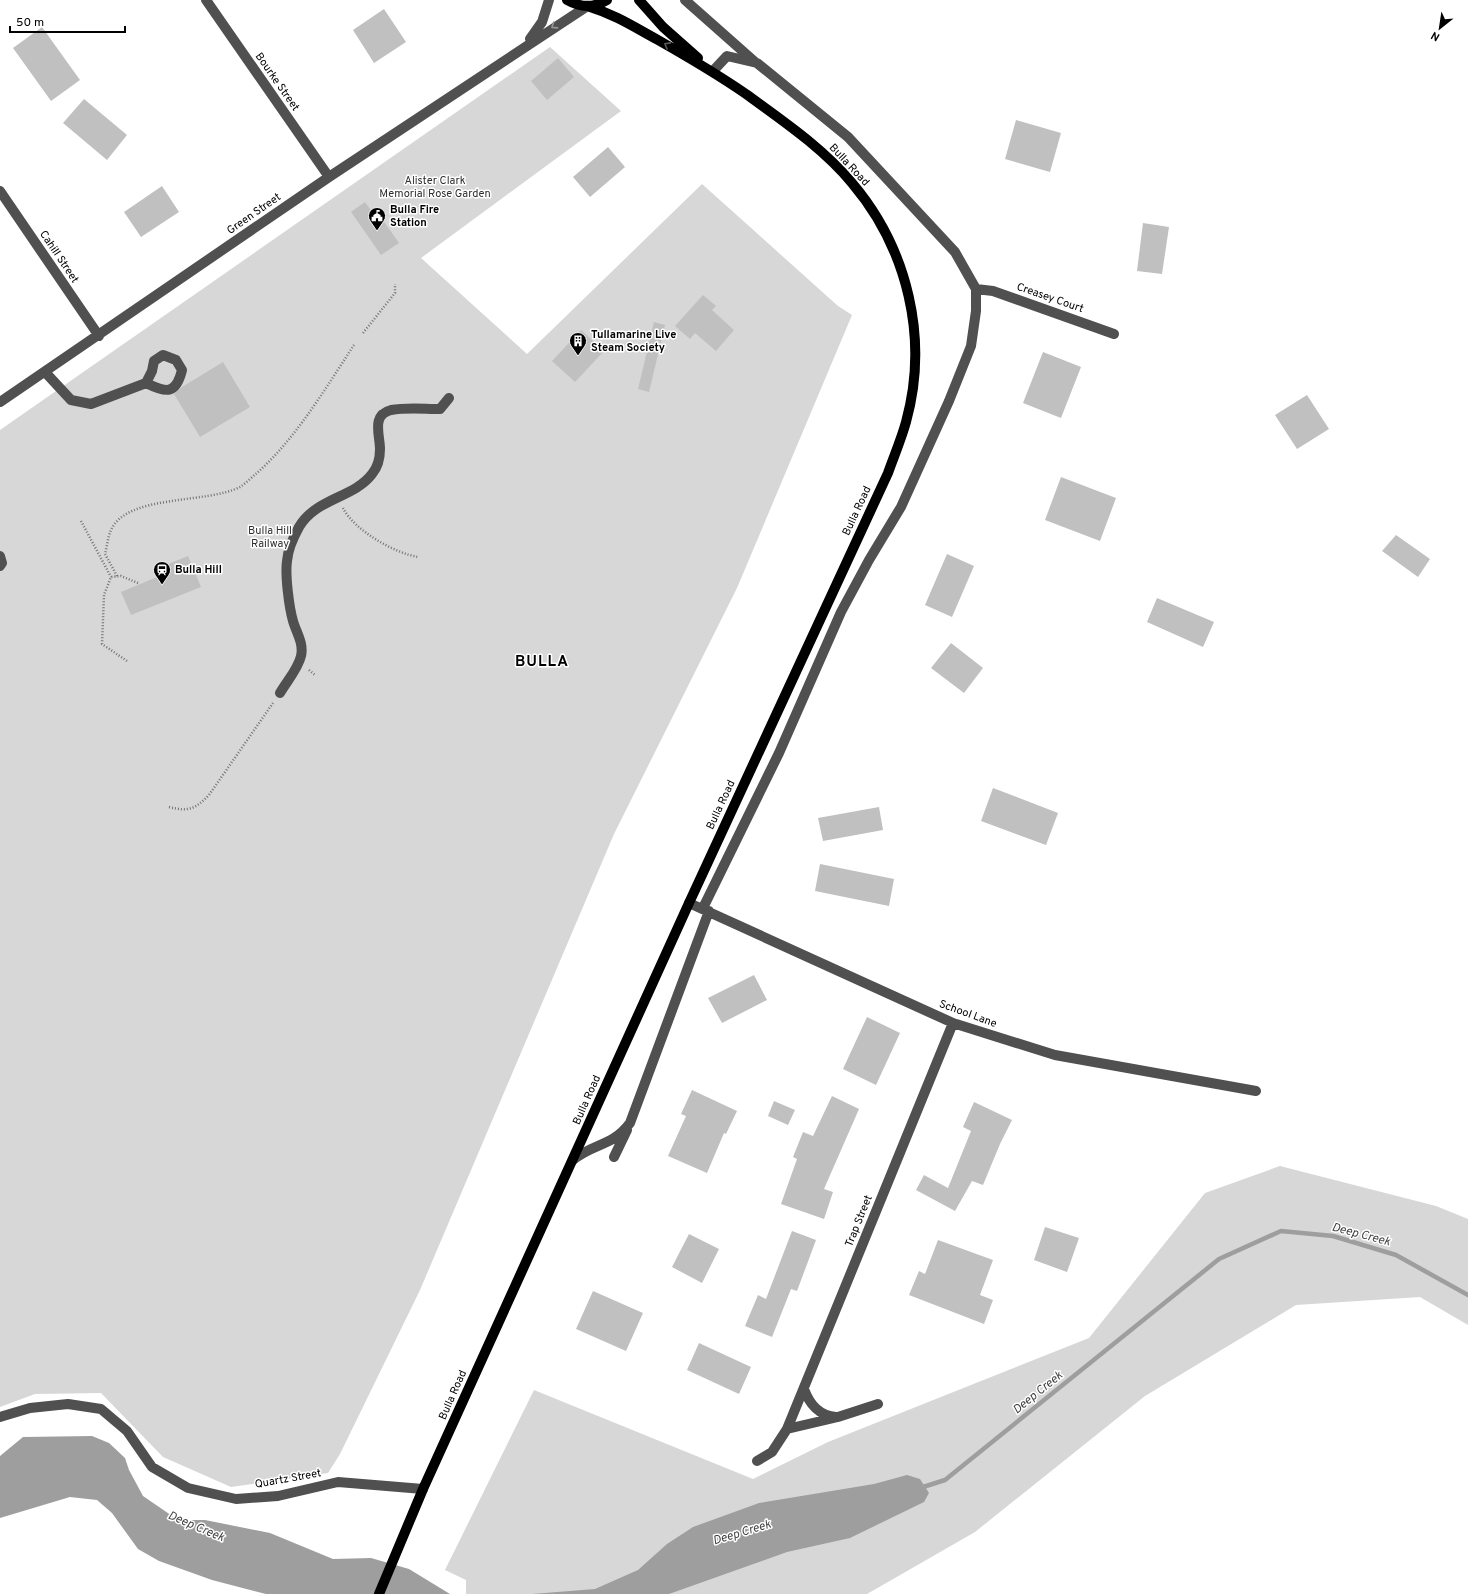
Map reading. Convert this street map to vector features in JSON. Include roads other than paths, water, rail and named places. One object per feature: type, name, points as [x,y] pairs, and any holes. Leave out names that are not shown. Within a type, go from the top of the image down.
[{"type":"main road","name":"Bulla Road","points":[[567,0],[574,4],[588,7],[626,21],[713,71]]},
{"type":"main road","points":[[588,7],[601,4],[607,0]]},
{"type":"main road","name":"Bulla Road","points":[[379,1594],[423,1489],[888,473],[906,422],[914,373],[915,334],[909,295],[898,257],[879,220],[852,183],[817,148],[713,71],[663,27],[639,0]]},
{"type":"street","name":"Bourke Street","points":[[206,0],[329,177]]},
{"type":"street","name":"Green Street","points":[[523,46],[542,22],[549,0]]},
{"type":"street","points":[[685,0],[757,63]]},
{"type":"street","name":"Green Street","points":[[0,402],[523,46],[588,7]]},
{"type":"street","name":"Bulla Road","points":[[614,1157],[630,1122],[706,910],[779,754],[841,612],[869,560],[902,508],[949,401],[971,346],[976,311],[976,289],[955,252],[848,137],[757,63],[727,56],[713,71]]},
{"type":"street","name":"Cahill Street","points":[[0,191],[99,336]]},
{"type":"street","name":"Creasey Court","points":[[976,289],[993,291],[1114,334]]},
{"type":"street","points":[[45,372],[71,400],[91,404],[146,384]]},
{"type":"street","points":[[280,692],[298,665],[301,655],[301,642],[289,608],[287,558],[300,525],[321,504],[366,482],[376,468],[380,457],[378,424],[383,413],[399,409],[440,409],[448,398]]},
{"type":"street","points":[[0,556],[2,562],[0,566]]},
{"type":"street","name":"School Lane","points":[[690,903],[953,1023],[1055,1055],[1256,1091]]},
{"type":"street","name":"Trap Street","points":[[757,1461],[772,1452],[787,1429],[953,1023]]},
{"type":"street","points":[[573,1160],[588,1150],[613,1140],[624,1131],[630,1122]]},
{"type":"street","points":[[804,1389],[809,1402],[816,1409],[833,1417],[838,1417]]},
{"type":"street","name":"Quartz Street","points":[[0,1417],[30,1408],[68,1404],[101,1409],[127,1430],[152,1467],[188,1488],[236,1499],[278,1496],[338,1482],[423,1489]]},
{"type":"street","points":[[787,1429],[838,1417],[878,1404]]},
{"type":"water","points":[[92,1436],[109,1443],[125,1458],[129,1470],[143,1496],[178,1520],[205,1520],[270,1533],[333,1559],[371,1558],[409,1569],[450,1594],[266,1594],[212,1580],[159,1561],[138,1549],[112,1513],[97,1500],[70,1497],[0,1518],[0,1456],[23,1437]]},
{"type":"water","points":[[907,1475],[920,1479],[929,1493],[924,1502],[850,1538],[787,1552],[669,1594],[532,1594],[595,1589],[638,1570],[667,1544],[693,1527],[759,1503],[874,1484]]},
{"type":"waterway","name":"Deep Creek","points":[[920,1488],[945,1480],[1219,1259],[1281,1231],[1333,1236],[1396,1255],[1468,1295]]},
{"type":"place","name":"Bulla Fire Station","points":[[377,231]]},
{"type":"place","name":"Tullamarine Live Steam Society","points":[[578,356]]},
{"type":"place","name":"Bulla Hill","points":[[162,585]]},
{"type":"district","name":"BULLA","points":[[542,662]]},
{"type":"park label","name":"Alister Clark Memorial Rose Garden","points":[[435,187]]},
{"type":"park label","name":"Bulla Hill Railway","points":[[270,537]]}]
